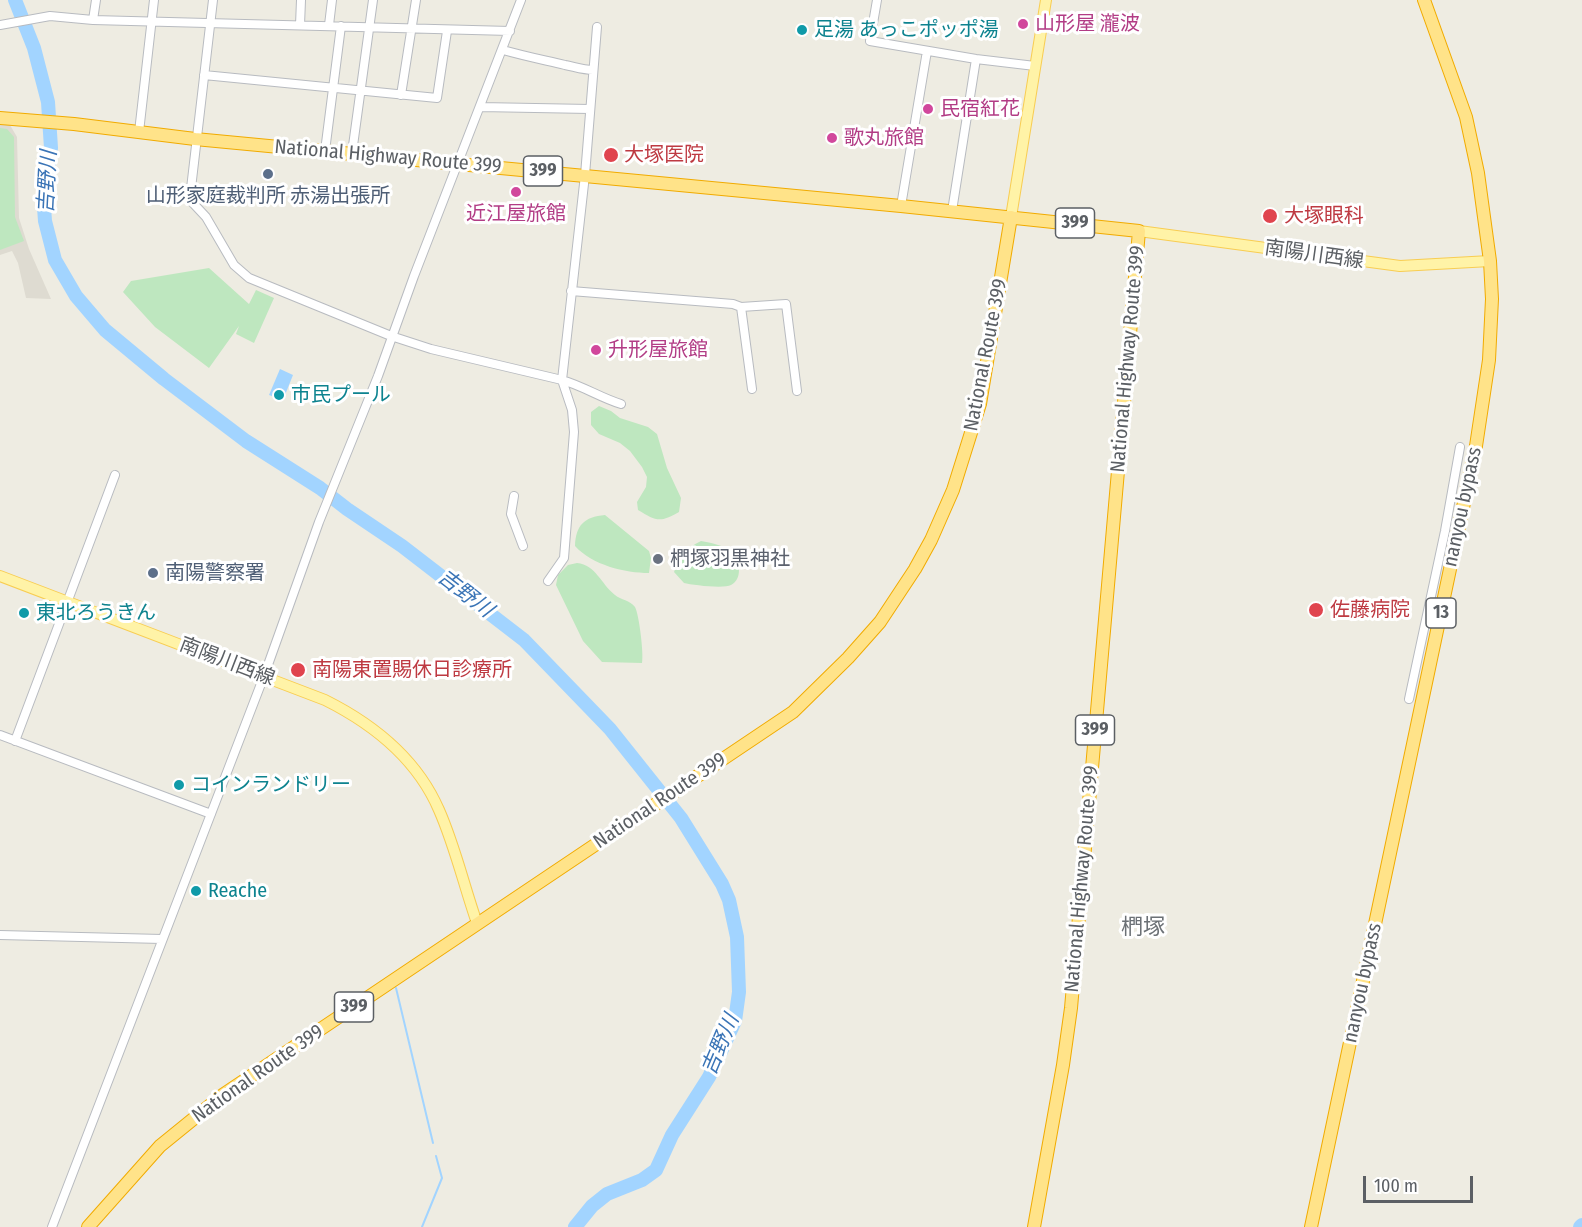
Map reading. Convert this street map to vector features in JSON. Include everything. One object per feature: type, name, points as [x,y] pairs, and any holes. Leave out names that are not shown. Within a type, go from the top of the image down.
[{"type":"highway","name":"nanyou bypass","points":[[1311,1227],[1476,446],[1489,360],[1492,299],[1490,261],[1479,173],[1466,117],[1424,0]]},
{"type":"highway","name":"National Highway Route 399","points":[[0,118],[1139,231],[1071,1008],[1034,1227]]},
{"type":"highway","name":"National Route 399","points":[[88,1227],[160,1146],[215,1101],[793,712],[880,622],[931,540],[953,490],[968,445],[980,404],[1011,217]]},
{"type":"main road","points":[[1011,217],[1047,0]]},
{"type":"main road","name":"南陽川西線","points":[[1139,231],[1400,266],[1490,261]]},
{"type":"main road","name":"南陽川西線","points":[[0,576],[325,700],[375,730],[408,762],[430,791],[439,810],[477,923]]},
{"type":"street","points":[[93,20],[96,0]]},
{"type":"street","points":[[139,132],[154,0]]},
{"type":"street","points":[[213,0],[195,139],[191,201],[206,217],[240,272],[268,287],[391,336],[431,349],[576,384],[621,404]]},
{"type":"street","points":[[300,25],[301,0]]},
{"type":"street","points":[[328,25],[332,0]]},
{"type":"street","points":[[352,153],[373,0]]},
{"type":"street","points":[[401,95],[416,0]]},
{"type":"street","points":[[52,1227],[264,676],[319,522],[378,376],[391,336],[521,0]]},
{"type":"street","points":[[877,0],[870,41],[976,59],[1035,66]]},
{"type":"street","points":[[4,23],[50,16],[93,20],[510,31]]},
{"type":"street","points":[[325,151],[341,26]]},
{"type":"street","points":[[548,581],[564,558],[574,432],[572,410],[562,380],[585,175],[597,27]]},
{"type":"street","points":[[204,75],[437,98],[447,30]]},
{"type":"street","points":[[503,50],[537,60],[593,70]]},
{"type":"street","points":[[901,206],[927,51]]},
{"type":"street","points":[[952,211],[976,59]]},
{"type":"street","points":[[480,107],[590,109]]},
{"type":"street","points":[[571,291],[733,304],[741,307],[786,304],[797,391]]},
{"type":"street","points":[[741,307],[752,390]]},
{"type":"street","points":[[1409,699],[1445,531],[1460,447]]},
{"type":"street","points":[[15,741],[115,475]]},
{"type":"street","points":[[514,496],[511,514],[523,546]]},
{"type":"street","points":[[0,735],[211,814]]},
{"type":"street","points":[[0,935],[162,939]]},
{"type":"shaded area","points":[[0,124],[10,125],[17,137],[19,218],[29,249],[51,299],[26,298],[18,263],[12,251],[0,255]]},
{"type":"green space","points":[[0,128],[7,129],[14,137],[15,217],[24,241],[0,250]]},
{"type":"green space","points":[[209,268],[249,304],[256,290],[274,298],[254,343],[236,334],[239,326],[209,368],[155,327],[123,292],[131,281]]},
{"type":"green space","points":[[599,406],[620,418],[648,427],[657,434],[667,468],[681,498],[679,512],[667,518],[658,519],[638,510],[637,502],[646,487],[647,477],[630,451],[620,443],[599,434],[591,425],[591,412]]},
{"type":"green space","points":[[605,515],[649,551],[651,558],[649,573],[609,567],[590,558],[575,546],[577,533],[582,523]]},
{"type":"green space","points":[[701,541],[721,546],[732,552],[739,570],[735,582],[722,587],[688,584],[684,583],[674,572],[684,553]]},
{"type":"green space","points":[[577,563],[589,567],[610,591],[635,607],[641,634],[642,663],[602,662],[583,641],[556,585],[558,575],[568,565]]},
{"type":"water","points":[[280,369],[293,375],[283,400],[269,395]]},
{"type":"waterway","name":"吉野川","points":[[15,0],[34,48],[48,102],[51,148],[44,207],[45,221],[55,260],[76,296],[105,330],[164,379],[246,441],[320,488],[402,546],[524,640],[610,729],[681,818],[722,884],[729,900],[737,937],[739,992],[735,1021],[709,1077],[672,1135],[656,1170],[642,1180],[607,1194],[592,1206],[575,1227]]},
{"type":"waterway","points":[[396,988],[433,1143]]},
{"type":"waterway","points":[[422,1227],[442,1178],[436,1156]]},
{"type":"place","name":"山形屋 瀧波","points":[[1023,24]]},
{"type":"place","name":"足湯 あっこポッポ湯","points":[[802,30]]},
{"type":"place","name":"民宿紅花","points":[[928,109]]},
{"type":"place","name":"歌丸旅館","points":[[832,138]]},
{"type":"place","name":"大塚医院","points":[[611,155]]},
{"type":"place","name":"山形家庭裁判所 赤湯出張所","points":[[268,174]]},
{"type":"place","name":"近江屋旅館","points":[[516,192]]},
{"type":"place","name":"大塚眼科","points":[[1270,216]]},
{"type":"place","name":"升形屋旅館","points":[[596,350]]},
{"type":"place","name":"市民プール","points":[[279,395]]},
{"type":"place","name":"椚塚羽黒神社","points":[[658,559]]},
{"type":"place","name":"南陽警察署","points":[[153,573]]},
{"type":"place","name":"佐藤病院","points":[[1316,610]]},
{"type":"place","name":"東北ろうきん","points":[[24,613]]},
{"type":"place","name":"南陽東置賜休日診療所","points":[[298,670]]},
{"type":"place","name":"コインランドリー","points":[[179,785]]},
{"type":"place","name":"Reache","points":[[196,891]]},
{"type":"district","name":"椚塚","points":[[1143,928]]}]
